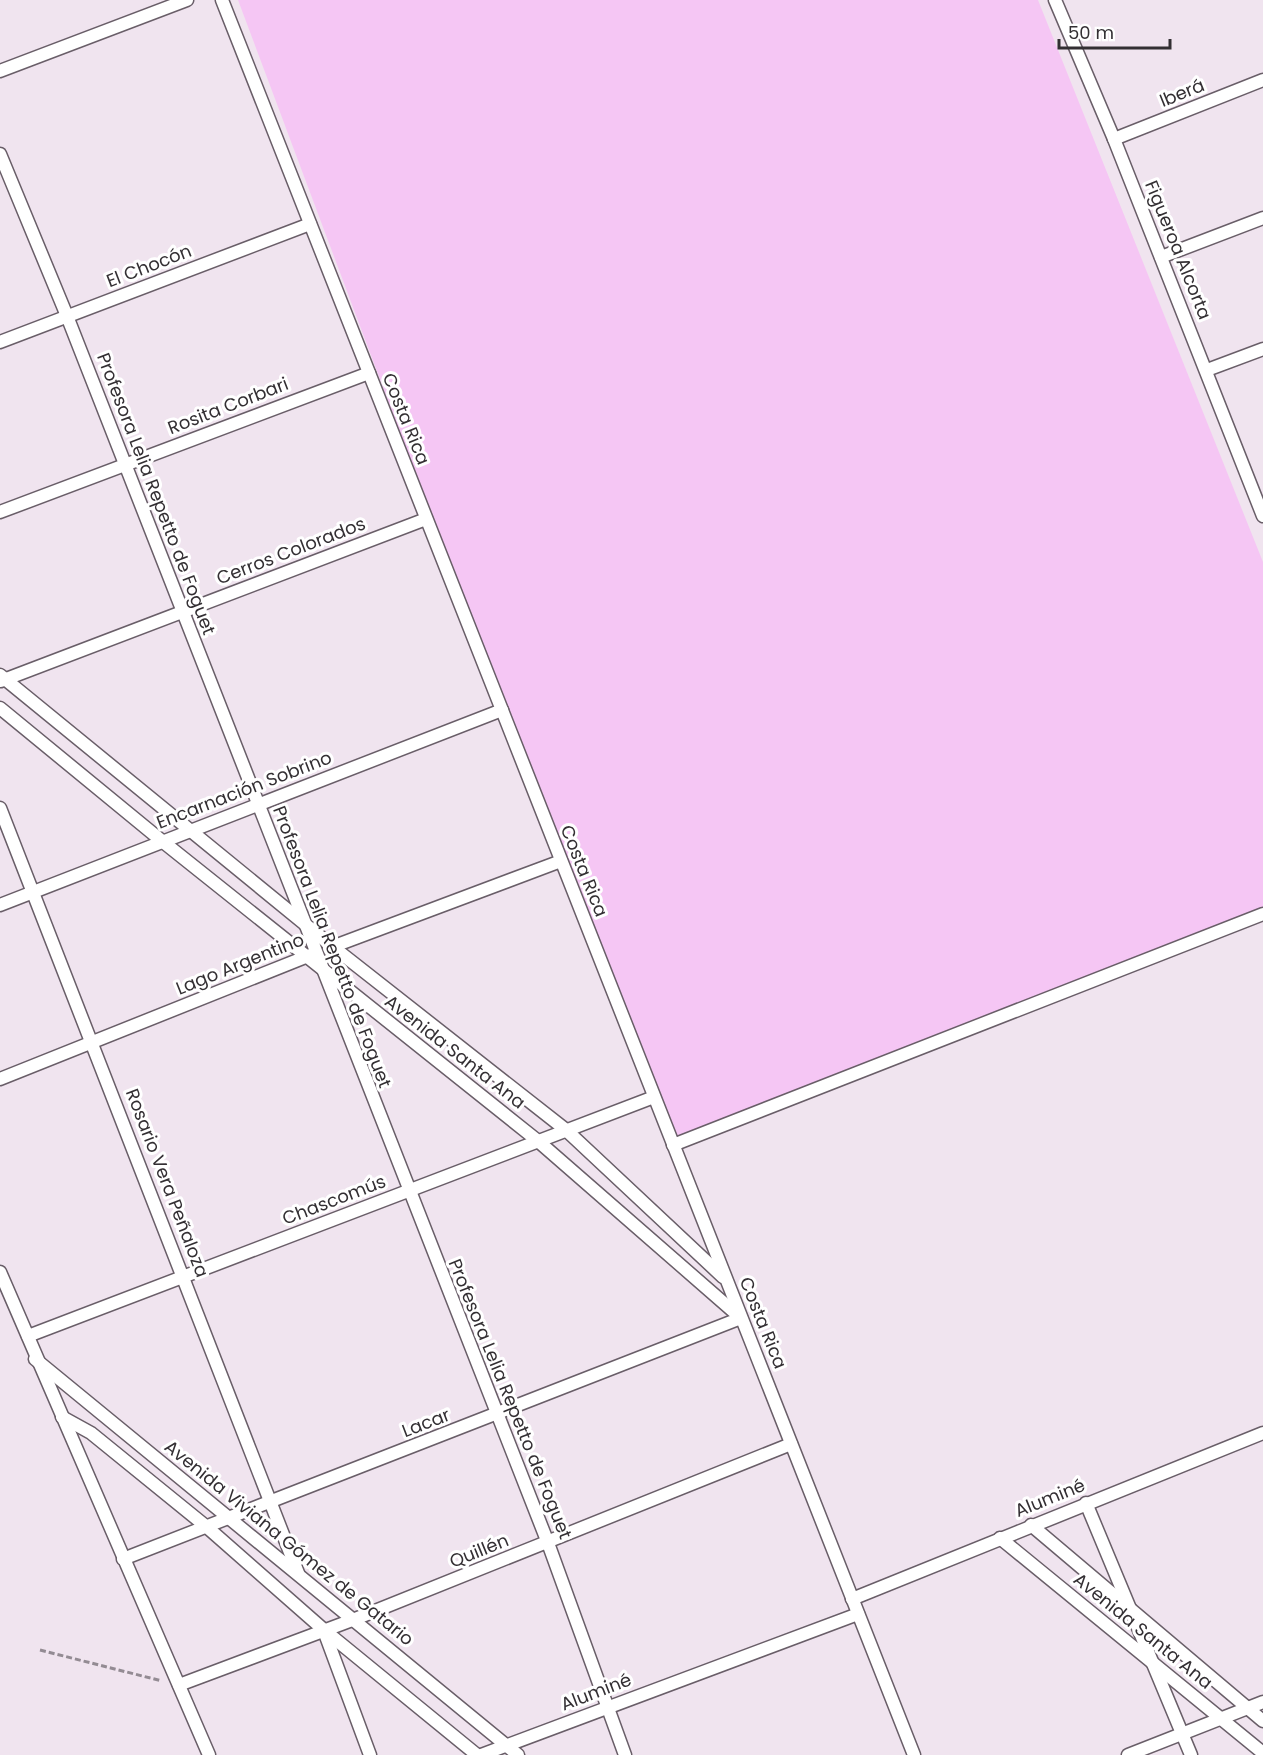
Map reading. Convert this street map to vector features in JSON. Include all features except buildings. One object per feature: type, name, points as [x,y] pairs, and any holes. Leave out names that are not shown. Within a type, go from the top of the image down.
[{"type":"street","points":[[0,71],[188,0]]},
{"type":"street","name":"Costa Rica","points":[[222,0],[914,1755]]},
{"type":"street","name":"Figueroa Alcorta","points":[[1055,0],[1258,488],[1263,516]]},
{"type":"street","name":"Iberá","points":[[1114,139],[1263,80]]},
{"type":"street","name":"Profesora Lelia Repetto de Foguet","points":[[0,154],[67,316],[258,804],[303,922],[311,955],[321,969],[548,1542],[625,1755]]},
{"type":"street","points":[[1161,257],[1263,218]]},
{"type":"street","name":"El Chocón","points":[[0,342],[310,224]]},
{"type":"street","points":[[1207,370],[1263,349]]},
{"type":"street","name":"Rosita Corbari","points":[[0,512],[369,373]]},
{"type":"street","name":"Cerros Colorados","points":[[2,679],[426,519]]},
{"type":"street","name":"Avenida Santa Ana","points":[[2,679],[333,947],[566,1130],[726,1280]]},
{"type":"street","points":[[0,708],[162,841],[311,955]]},
{"type":"street","name":"Encarnación Sobrino","points":[[0,905],[502,710]]},
{"type":"street","name":"Rosario Vera Peñaloza","points":[[0,808],[298,1573]]},
{"type":"street","name":"Lago Argentino","points":[[0,1079],[311,955],[561,861]]},
{"type":"street","points":[[673,1145],[1263,914]]},
{"type":"street","name":"Avenida Santa Ana","points":[[321,969],[538,1141],[741,1318]]},
{"type":"street","name":"Chascomús","points":[[28,1336],[654,1096]]},
{"type":"street","points":[[0,1272],[28,1336],[35,1359],[209,1755]]},
{"type":"street","name":"Lacar","points":[[123,1559],[272,1503],[741,1318]]},
{"type":"street","name":"Avenida Viviana Gómez de Gatario","points":[[35,1359],[356,1619],[518,1755]]},
{"type":"street","points":[[62,1417],[91,1433],[207,1528],[324,1630],[477,1755]]},
{"type":"street","name":"Aluminé","points":[[852,1599],[1263,1433]]},
{"type":"street","name":"Quillén","points":[[179,1685],[356,1619],[791,1444]]},
{"type":"street","points":[[1086,1503],[1128,1609],[1152,1660],[1191,1755]]},
{"type":"street","name":"Avenida Santa Ana","points":[[1032,1525],[1128,1609],[1263,1721]]},
{"type":"street","name":"Avenida Santa Ana","points":[[1000,1538],[1263,1753]]},
{"type":"street","name":"Aluminé","points":[[481,1755],[858,1614]]},
{"type":"street","points":[[324,1630],[370,1755]]},
{"type":"street","points":[[1128,1755],[1263,1702]]},
{"type":"path","points":[[40,1650],[179,1685]]},
{"type":"shaded area","points":[[238,0],[1038,0],[1263,562],[1263,913],[676,1138],[430,513]]}]
